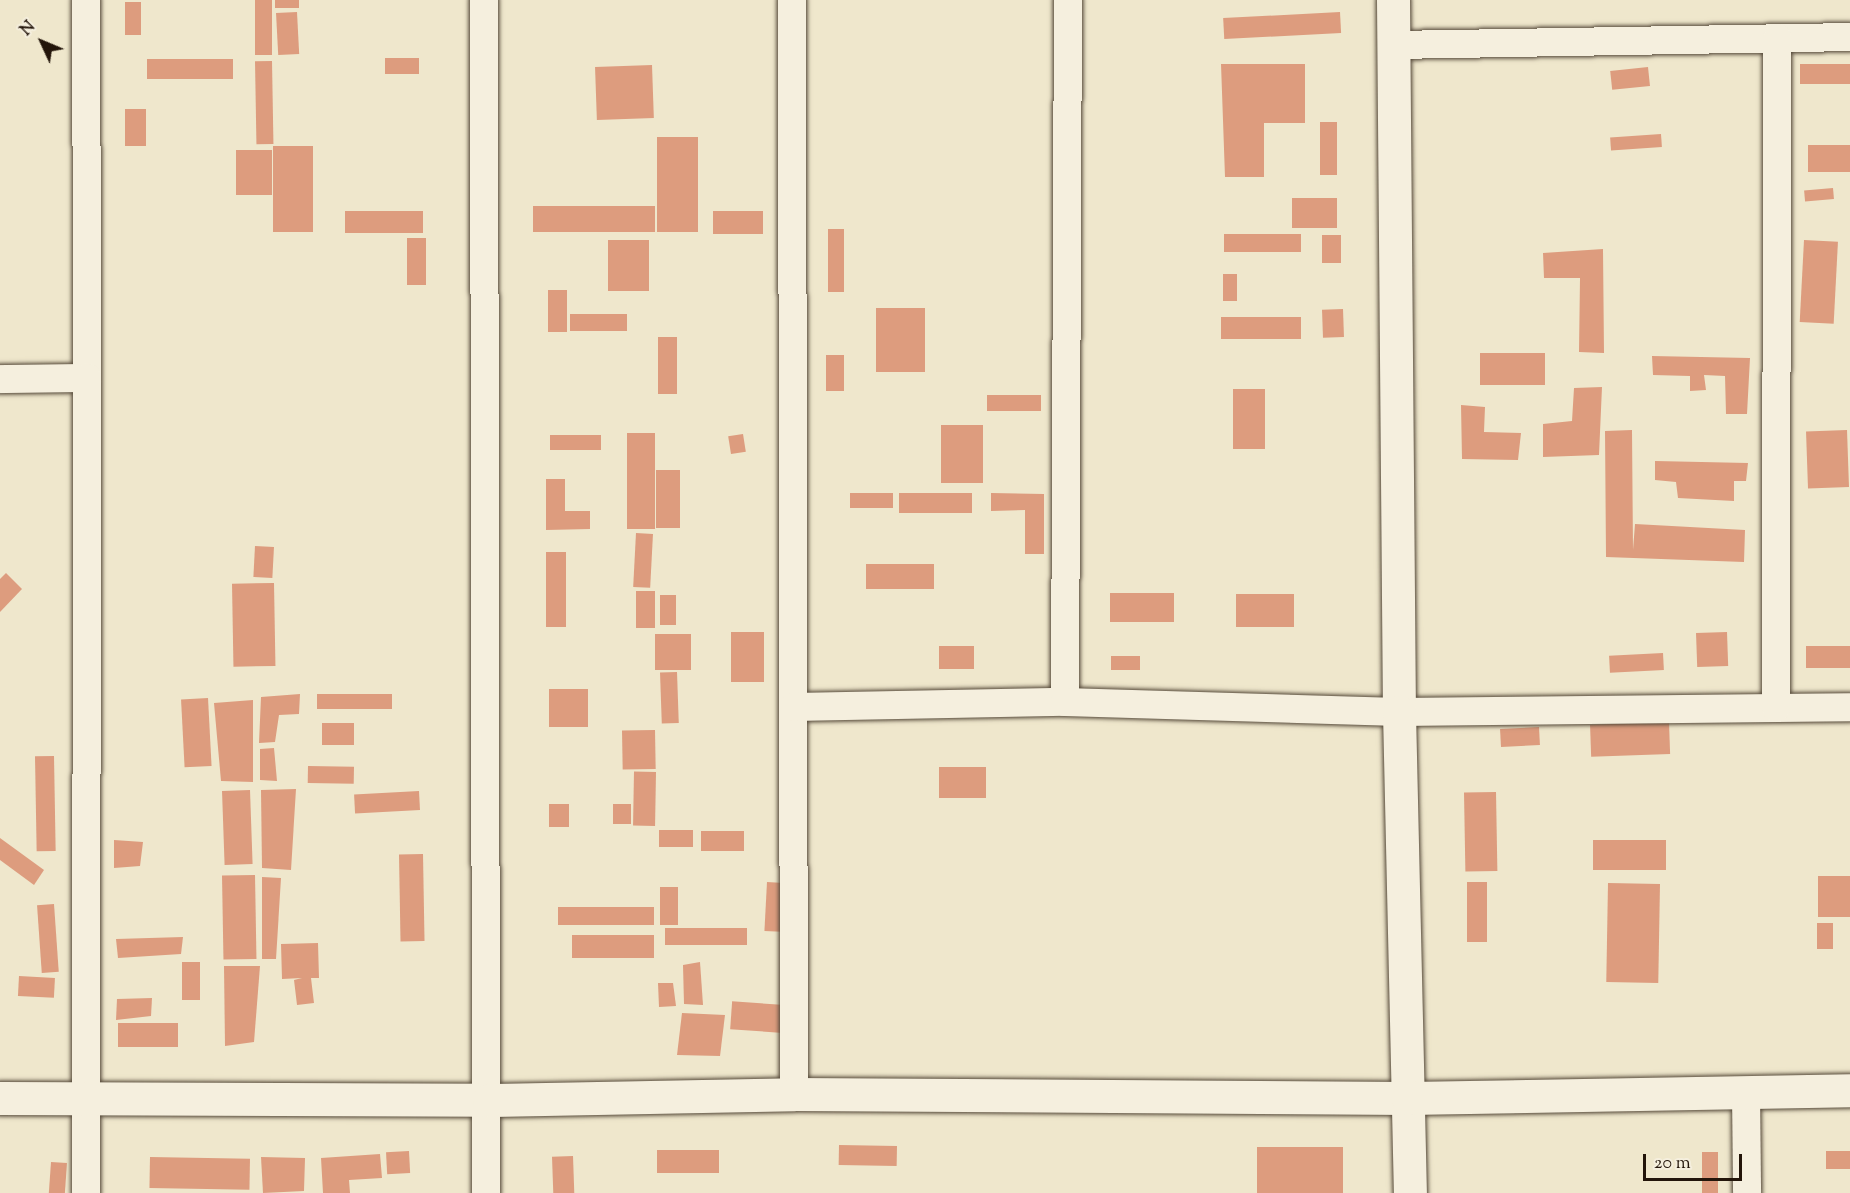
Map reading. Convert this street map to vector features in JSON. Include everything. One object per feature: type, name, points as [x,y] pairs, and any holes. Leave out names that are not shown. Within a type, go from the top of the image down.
[{"type":"street","points":[[86,0],[86,1193]]},
{"type":"street","points":[[484,0],[489,1100],[486,1193]]},
{"type":"street","points":[[792,0],[794,1094]]},
{"type":"street","points":[[1065,702],[1068,0]]},
{"type":"street","points":[[1393,0],[1399,712],[1410,1193]]},
{"type":"street","points":[[1394,45],[1850,37]]},
{"type":"street","points":[[1776,708],[1777,38]]},
{"type":"street","points":[[0,379],[87,378]]},
{"type":"street","points":[[794,707],[1065,702],[1399,712],[1850,707]]},
{"type":"street","points":[[0,1098],[489,1100],[794,1094],[1408,1098],[1850,1090]]},
{"type":"street","points":[[1746,1091],[1747,1193]]},
{"type":"building","points":[[255,0],[272,0],[272,55],[255,55]]},
{"type":"building","points":[[275,0],[299,0],[299,8],[275,8]]},
{"type":"building","points":[[125,2],[141,2],[141,35],[125,35]]},
{"type":"building","points":[[297,12],[299,54],[278,55],[276,13]]},
{"type":"building","points":[[1340,12],[1341,33],[1224,39],[1223,18]]},
{"type":"building","points":[[385,58],[419,58],[419,74],[385,74]]},
{"type":"building","points":[[147,59],[233,59],[233,79],[147,79]]},
{"type":"building","points":[[255,61],[272,61],[273,144],[256,144]]},
{"type":"building","points":[[1221,64],[1305,64],[1305,123],[1264,123],[1264,177],[1225,177]]},
{"type":"building","points":[[1800,64],[1850,64],[1850,84],[1800,84]]},
{"type":"building","points":[[652,65],[654,118],[597,120],[595,67]]},
{"type":"building","points":[[1648,67],[1650,86],[1612,90],[1610,71]]},
{"type":"building","points":[[125,109],[146,109],[146,146],[125,146]]},
{"type":"building","points":[[1320,122],[1337,122],[1337,175],[1320,175]]},
{"type":"building","points":[[1661,134],[1662,147],[1611,151],[1610,138]]},
{"type":"building","points":[[657,137],[698,137],[698,232],[657,232]]},
{"type":"building","points":[[1808,145],[1850,145],[1850,172],[1808,172]]},
{"type":"building","points":[[273,146],[313,146],[313,232],[273,232]]},
{"type":"building","points":[[236,150],[272,150],[272,195],[236,195]]},
{"type":"building","points":[[1833,188],[1834,199],[1805,201],[1804,191]]},
{"type":"building","points":[[1292,198],[1337,198],[1337,228],[1292,228]]},
{"type":"building","points":[[533,206],[655,206],[655,232],[533,232]]},
{"type":"building","points":[[345,211],[423,211],[423,233],[345,233]]},
{"type":"building","points":[[713,211],[763,211],[763,234],[713,234]]},
{"type":"building","points":[[828,229],[844,229],[844,292],[828,292]]},
{"type":"building","points":[[1224,234],[1301,234],[1301,252],[1224,252]]},
{"type":"building","points":[[1322,235],[1341,235],[1341,263],[1322,263]]},
{"type":"building","points":[[407,238],[426,238],[426,285],[407,285]]},
{"type":"building","points":[[608,240],[649,240],[649,291],[608,291]]},
{"type":"building","points":[[1804,240],[1838,242],[1834,324],[1800,322]]},
{"type":"building","points":[[1603,249],[1604,353],[1579,352],[1580,278],[1544,278],[1543,253]]},
{"type":"building","points":[[1223,274],[1237,274],[1237,301],[1223,301]]},
{"type":"building","points":[[548,290],[567,290],[567,332],[548,332]]},
{"type":"building","points":[[876,308],[925,308],[925,372],[876,372]]},
{"type":"building","points":[[1343,309],[1344,337],[1323,338],[1322,310]]},
{"type":"building","points":[[570,314],[627,314],[627,331],[570,331]]},
{"type":"building","points":[[1221,317],[1301,317],[1301,339],[1221,339]]},
{"type":"building","points":[[658,337],[677,337],[677,394],[658,394]]},
{"type":"building","points":[[1480,353],[1545,353],[1545,385],[1480,385]]},
{"type":"building","points":[[826,355],[844,355],[844,391],[826,391]]},
{"type":"building","points":[[1652,356],[1750,358],[1747,414],[1726,414],[1725,376],[1704,375],[1706,390],[1690,391],[1690,376],[1653,375]]},
{"type":"building","points":[[1602,387],[1599,455],[1543,457],[1543,424],[1572,421],[1574,388]]},
{"type":"building","points":[[1233,389],[1265,389],[1265,449],[1233,449]]},
{"type":"building","points":[[987,395],[1041,395],[1041,411],[987,411]]},
{"type":"building","points":[[1461,405],[1485,407],[1484,432],[1521,433],[1518,460],[1462,459]]},
{"type":"building","points":[[941,425],[983,425],[983,483],[941,483]]},
{"type":"building","points":[[1632,430],[1633,550],[1635,524],[1745,530],[1744,562],[1606,557],[1605,431]]},
{"type":"building","points":[[1847,430],[1849,487],[1808,488],[1806,431]]},
{"type":"building","points":[[627,433],[655,433],[655,529],[627,529]]},
{"type":"building","points":[[743,434],[746,452],[731,454],[728,436]]},
{"type":"building","points":[[550,435],[601,435],[601,450],[550,450]]},
{"type":"building","points":[[1655,461],[1748,463],[1746,481],[1734,481],[1734,501],[1678,498],[1676,482],[1655,480]]},
{"type":"building","points":[[656,470],[680,470],[680,528],[656,528]]},
{"type":"building","points":[[546,479],[565,479],[565,511],[590,511],[590,529],[546,530]]},
{"type":"building","points":[[850,493],[893,493],[893,508],[850,508]]},
{"type":"building","points":[[899,493],[972,493],[972,513],[899,513]]},
{"type":"building","points":[[991,493],[1044,494],[1044,554],[1025,554],[1025,510],[991,511]]},
{"type":"building","points":[[636,533],[653,534],[650,588],[633,587]]},
{"type":"building","points":[[255,546],[274,547],[272,578],[253,577]]},
{"type":"building","points":[[546,552],[566,552],[566,627],[546,627]]},
{"type":"building","points":[[866,564],[934,564],[934,589],[866,589]]},
{"type":"building","points":[[6,573],[22,589],[0,612],[0,579]]},
{"type":"building","points":[[274,583],[275,666],[233,667],[232,584]]},
{"type":"building","points":[[636,591],[655,591],[655,628],[636,628]]},
{"type":"building","points":[[1110,593],[1174,593],[1174,622],[1110,622]]},
{"type":"building","points":[[1236,594],[1294,594],[1294,627],[1236,627]]},
{"type":"building","points":[[660,595],[676,595],[676,625],[660,625]]},
{"type":"building","points":[[731,632],[764,632],[764,682],[731,682]]},
{"type":"building","points":[[1727,632],[1728,666],[1697,667],[1696,633]]},
{"type":"building","points":[[655,634],[691,634],[691,670],[655,670]]},
{"type":"building","points":[[939,646],[974,646],[974,669],[939,669]]},
{"type":"building","points":[[1806,646],[1850,646],[1850,668],[1806,668]]},
{"type":"building","points":[[1663,653],[1664,670],[1610,673],[1609,656]]},
{"type":"building","points":[[1111,656],[1140,656],[1140,670],[1111,670]]},
{"type":"building","points":[[677,672],[679,723],[662,724],[660,673]]},
{"type":"building","points":[[549,689],[588,689],[588,727],[549,727]]},
{"type":"building","points":[[300,694],[299,714],[279,715],[275,742],[259,743],[261,697]]},
{"type":"building","points":[[317,694],[392,694],[392,709],[317,709]]},
{"type":"building","points":[[208,698],[212,766],[185,767],[181,699]]},
{"type":"building","points":[[253,700],[253,782],[221,781],[214,703]]},
{"type":"building","points":[[1669,722],[1670,754],[1591,757],[1590,725]]},
{"type":"building","points":[[322,723],[354,723],[354,745],[322,745]]},
{"type":"building","points":[[1539,727],[1540,745],[1501,747],[1500,729]]},
{"type":"building","points":[[655,730],[656,769],[623,770],[622,731]]},
{"type":"building","points":[[274,748],[277,781],[260,780],[260,749]]},
{"type":"building","points":[[35,756],[54,756],[56,851],[37,851]]},
{"type":"building","points":[[308,766],[354,767],[354,784],[308,783]]},
{"type":"building","points":[[939,767],[986,767],[986,798],[939,798]]},
{"type":"building","points":[[634,772],[656,772],[655,826],[633,826]]},
{"type":"building","points":[[296,789],[291,870],[262,868],[261,790]]},
{"type":"building","points":[[250,790],[253,864],[225,865],[222,791]]},
{"type":"building","points":[[419,791],[420,810],[355,813],[354,794]]},
{"type":"building","points":[[1496,792],[1497,871],[1465,872],[1464,793]]},
{"type":"building","points":[[549,804],[569,804],[569,827],[549,827]]},
{"type":"building","points":[[613,804],[631,804],[631,824],[613,824]]},
{"type":"building","points":[[659,830],[693,830],[693,847],[659,847]]},
{"type":"building","points":[[701,831],[744,831],[744,851],[701,851]]},
{"type":"building","points":[[0,838],[44,870],[34,885],[0,860]]},
{"type":"building","points":[[114,840],[143,842],[140,866],[114,868]]},
{"type":"building","points":[[1593,840],[1666,840],[1666,870],[1593,870]]},
{"type":"building","points":[[399,854],[423,854],[425,941],[401,941]]},
{"type":"building","points":[[255,875],[256,959],[223,960],[222,876]]},
{"type":"building","points":[[1818,876],[1850,876],[1850,917],[1818,917]]},
{"type":"building","points":[[262,877],[281,878],[276,959],[262,959]]},
{"type":"building","points":[[767,882],[784,883],[781,932],[764,931]]},
{"type":"building","points":[[1467,882],[1487,882],[1487,942],[1467,942]]},
{"type":"building","points":[[1608,883],[1660,884],[1658,983],[1606,982]]},
{"type":"building","points":[[660,887],[678,887],[678,925],[660,925]]},
{"type":"building","points":[[54,904],[59,972],[42,973],[37,905]]},
{"type":"building","points":[[558,907],[654,907],[654,925],[558,925]]},
{"type":"building","points":[[1817,923],[1833,923],[1833,949],[1817,949]]},
{"type":"building","points":[[665,928],[747,928],[747,945],[665,945]]},
{"type":"building","points":[[572,935],[654,935],[654,958],[572,958]]},
{"type":"building","points":[[183,937],[181,954],[118,958],[116,939]]},
{"type":"building","points":[[318,943],[319,978],[311,978],[314,1003],[297,1005],[294,980],[302,978],[282,979],[281,944]]},
{"type":"building","points":[[182,962],[200,962],[200,1000],[182,1000]]},
{"type":"building","points":[[700,962],[703,1005],[684,1004],[683,965]]},
{"type":"building","points":[[224,966],[260,966],[254,1042],[225,1046]]},
{"type":"building","points":[[19,976],[55,978],[54,998],[18,996]]},
{"type":"building","points":[[658,983],[673,983],[676,1006],[659,1007]]},
{"type":"building","points":[[152,998],[151,1016],[116,1020],[117,999]]},
{"type":"building","points":[[732,1001],[785,1005],[783,1033],[730,1029]]},
{"type":"building","points":[[682,1013],[725,1015],[720,1056],[677,1055]]},
{"type":"building","points":[[118,1023],[178,1023],[178,1047],[118,1047]]},
{"type":"building","points":[[839,1145],[897,1146],[897,1166],[839,1165]]},
{"type":"building","points":[[1257,1147],[1343,1147],[1343,1193],[1257,1193]]},
{"type":"building","points":[[657,1150],[719,1150],[719,1173],[657,1173]]},
{"type":"building","points":[[409,1151],[410,1173],[387,1174],[386,1152]]},
{"type":"building","points":[[1826,1151],[1850,1151],[1850,1169],[1826,1169]]},
{"type":"building","points":[[1702,1152],[1718,1152],[1718,1193],[1702,1193]]},
{"type":"building","points":[[380,1154],[382,1178],[349,1180],[350,1193],[323,1193],[321,1158]]},
{"type":"building","points":[[573,1156],[574,1193],[553,1193],[552,1157]]},
{"type":"building","points":[[150,1157],[250,1159],[249,1190],[149,1188]]},
{"type":"building","points":[[261,1157],[305,1158],[304,1191],[263,1193]]},
{"type":"building","points":[[51,1162],[67,1163],[65,1193],[49,1193]]}]
